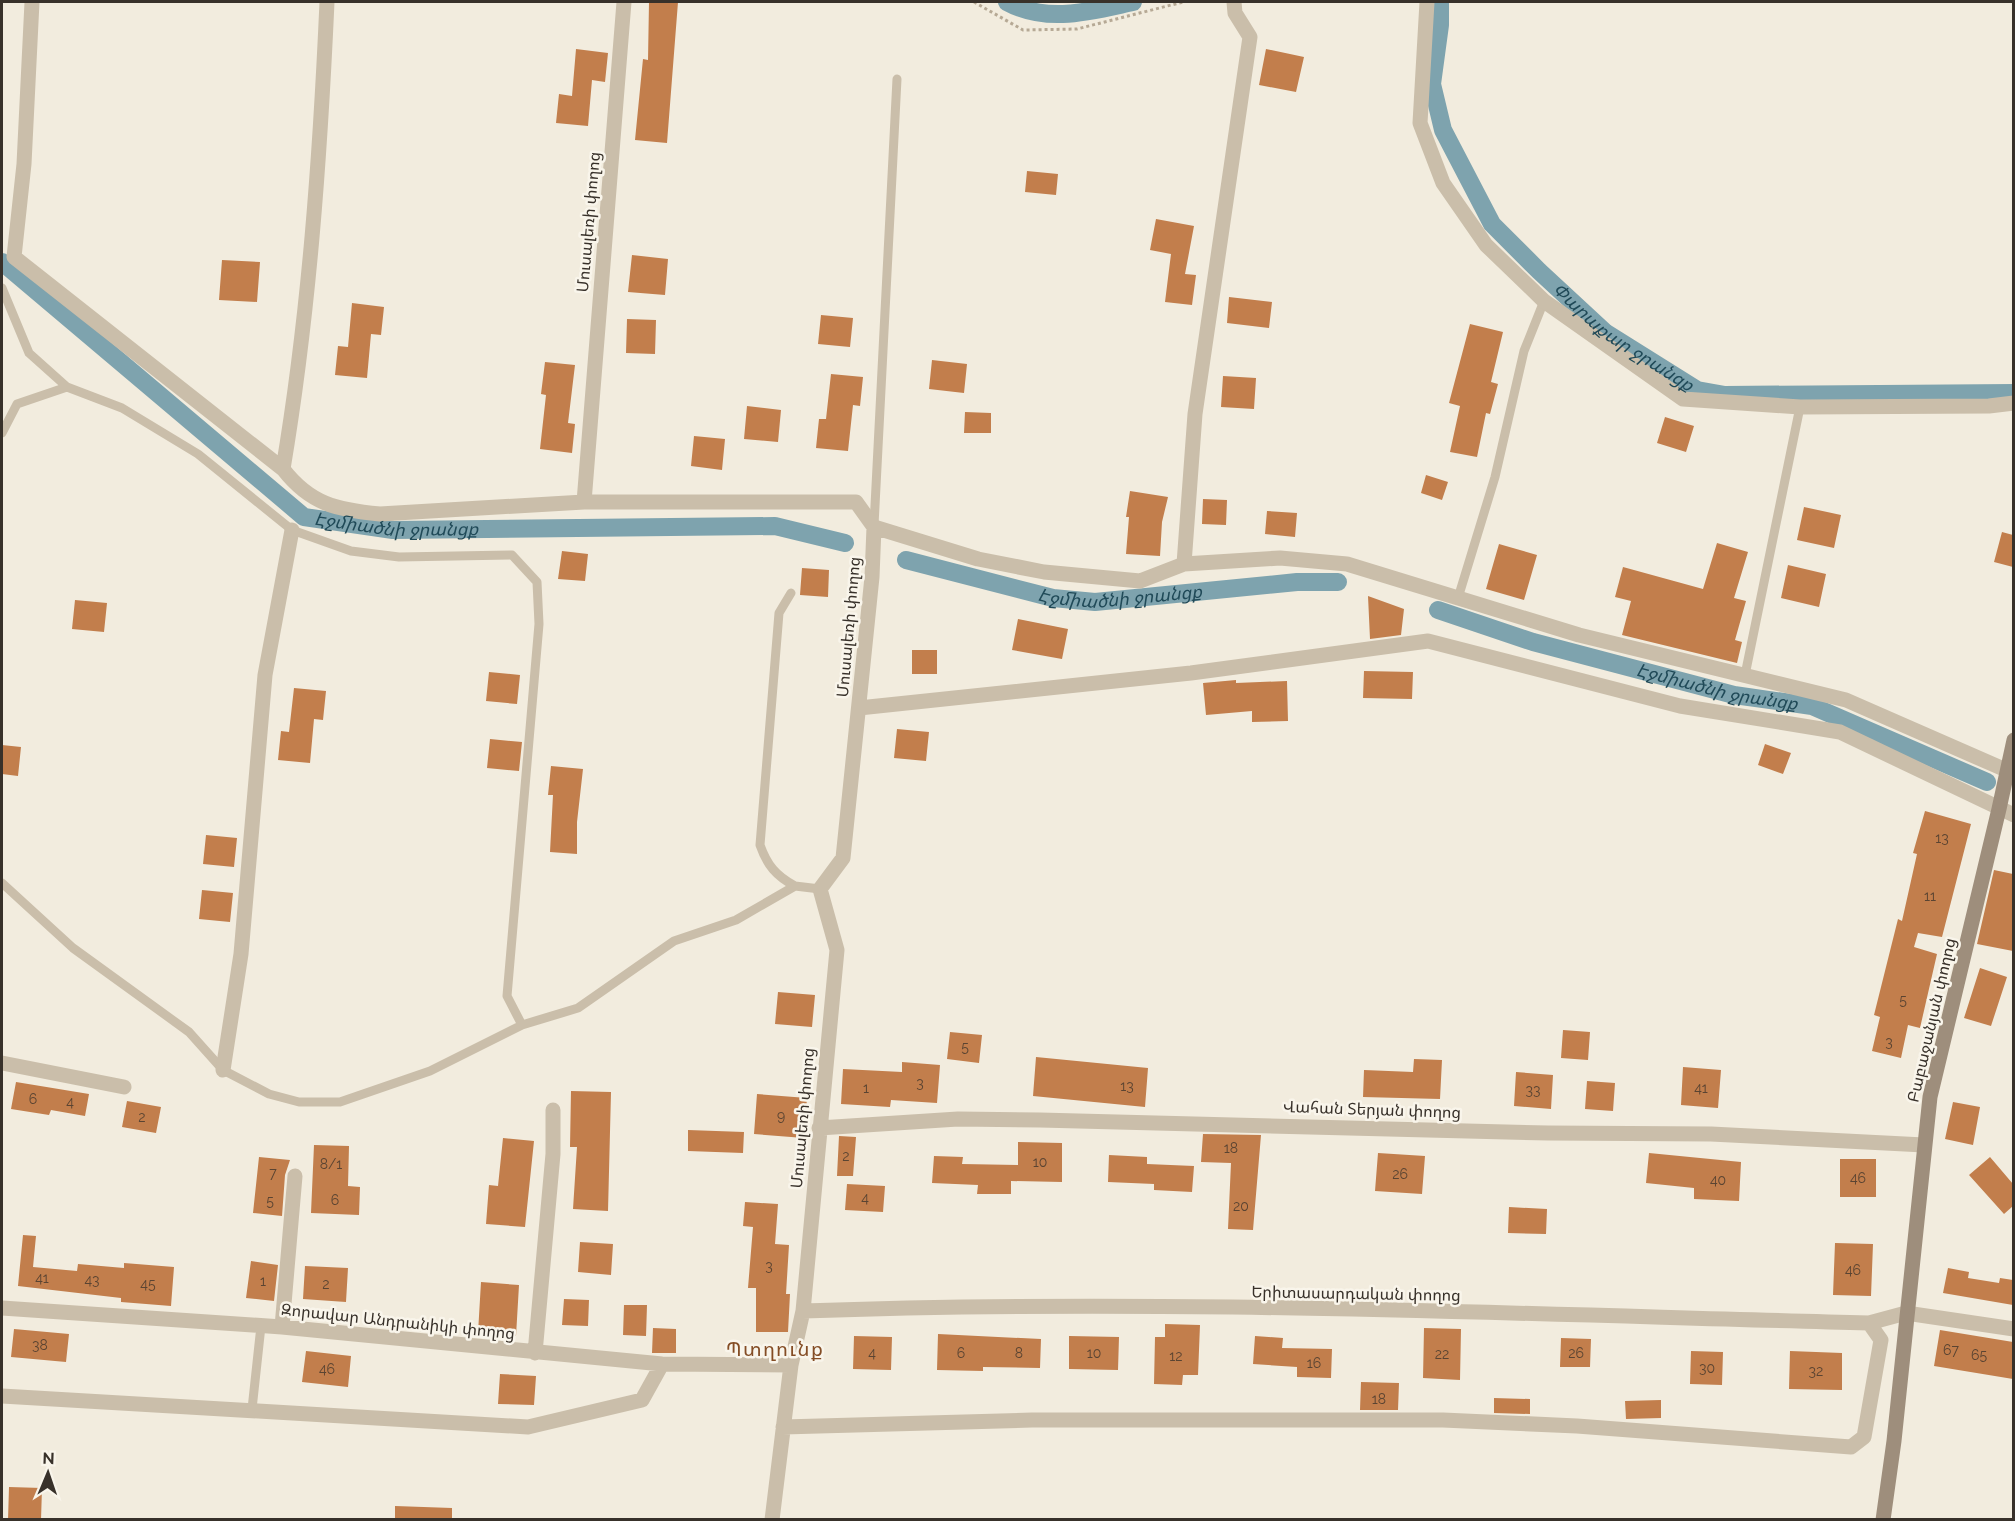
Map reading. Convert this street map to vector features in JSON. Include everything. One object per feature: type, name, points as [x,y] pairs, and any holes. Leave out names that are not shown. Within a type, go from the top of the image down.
[{"type":"street","points":[[32,2],[24,164],[14,257],[283,469],[297,487],[320,502],[352,511],[392,513],[584,502],[856,502],[874,527],[978,559],[1044,572],[1140,581],[1184,564],[1280,558],[1347,564],[1579,635],[1846,700],[2006,770]]},
{"type":"street","points":[[283,469],[295,396],[315,207],[327,2]]},
{"type":"street","name":"Մուսալեռի փողոց","points":[[584,502],[624,2]]},
{"type":"street","points":[[1184,564],[1195,414],[1250,37],[1235,13],[1234,2]]},
{"type":"street","points":[[1427,2],[1420,123],[1443,183],[1486,245],[1544,300],[1683,399],[1800,407],[1989,406],[2013,403]]},
{"type":"street","name":"Մուսալեռի փողոց","points":[[772,1520],[791,1365],[803,1311],[837,950],[820,889],[843,858],[872,577],[874,527]]},
{"type":"street","points":[[223,1070],[242,954],[266,675],[291,531]]},
{"type":"street","points":[[859,708],[1191,673],[1428,641],[1493,660],[1680,706],[1840,732],[2006,812]]},
{"type":"street","name":"Բաբաջանյան փողոց","points":[[1883,1520],[1894,1441],[1924,1144],[1933,1085],[2006,812],[2006,770],[2013,740]]},
{"type":"street","points":[[2,1063],[124,1087]]},
{"type":"street","points":[[535,1353],[553,1154],[553,1110]]},
{"type":"street","name":"Վահան Տերյան փողոց","points":[[819,1128],[958,1119],[1040,1119],[1548,1133],[1711,1134],[1924,1144]]},
{"type":"street","points":[[282,1327],[295,1176]]},
{"type":"street","name":"Երիտասարդական փողոց","points":[[803,1311],[946,1306],[1279,1309],[1869,1323],[1906,1312]]},
{"type":"street","name":"Զորավար Անդրանիկի փողոց","points":[[2,1308],[282,1327],[662,1364],[791,1365]]},
{"type":"street","points":[[1906,1312],[2013,1329]]},
{"type":"street","points":[[783,1427],[1032,1420],[1443,1420],[1577,1426],[1851,1448],[1864,1437],[1881,1340],[1869,1323]]},
{"type":"street","points":[[2,1396],[528,1427],[642,1400],[662,1364]]},
{"type":"lane","points":[[874,527],[897,79]]},
{"type":"lane","points":[[2,288],[29,353],[67,387],[122,408],[198,454],[291,531],[351,551],[399,557],[512,555],[537,582],[539,624],[507,996],[522,1025]]},
{"type":"lane","points":[[1458,598],[1495,477],[1524,351],[1544,300]]},
{"type":"lane","points":[[2,433],[17,404],[67,387]]},
{"type":"lane","points":[[1745,675],[1800,407]]},
{"type":"lane","points":[[791,593],[778,613],[760,845],[766,864],[780,879],[795,886],[820,889]]},
{"type":"lane","points":[[2,883],[73,948],[189,1032],[223,1070],[269,1094],[299,1102],[340,1102],[430,1071],[522,1025],[578,1008],[674,941],[736,920],[795,886]]},
{"type":"lane","points":[[252,1409],[261,1326]]},
{"type":"path","points":[[974,2],[1023,30],[1077,29],[1183,2]]},
{"type":"building","points":[[649,2],[678,2],[667,143],[635,140],[643,59],[648,60]]},
{"type":"building","points":[[576,49],[608,53],[605,82],[592,80],[588,126],[556,123],[559,94],[572,96]]},
{"type":"building","points":[[1266,49],[1304,57],[1296,92],[1259,85]]},
{"type":"building","points":[[1027,171],[1058,174],[1056,195],[1025,192]]},
{"type":"building","points":[[1156,219],[1194,226],[1185,274],[1196,275],[1192,305],[1165,302],[1171,254],[1150,250]]},
{"type":"building","points":[[632,255],[668,259],[665,295],[628,292]]},
{"type":"building","points":[[222,260],[260,262],[257,302],[219,300]]},
{"type":"building","points":[[1229,297],[1272,302],[1269,328],[1227,323]]},
{"type":"building","points":[[352,303],[384,307],[381,335],[371,334],[367,378],[335,375],[338,346],[348,347]]},
{"type":"building","points":[[821,315],[853,318],[850,347],[818,344]]},
{"type":"building","points":[[627,319],[656,320],[655,354],[626,353]]},
{"type":"building","points":[[1470,324],[1503,332],[1491,382],[1498,384],[1490,414],[1486,413],[1477,457],[1450,452],[1460,406],[1449,403]]},
{"type":"building","points":[[932,360],[967,364],[964,393],[929,389]]},
{"type":"building","points":[[545,362],[575,365],[568,423],[575,424],[572,453],[540,449],[546,395],[541,394]]},
{"type":"building","points":[[831,374],[863,377],[860,406],[853,405],[848,451],[816,448],[819,419],[826,419]]},
{"type":"building","points":[[1223,376],[1256,378],[1254,409],[1221,407]]},
{"type":"building","points":[[747,406],[781,410],[778,442],[744,439]]},
{"type":"building","points":[[965,412],[991,413],[991,433],[964,433]]},
{"type":"building","points":[[1665,417],[1694,426],[1686,452],[1657,443]]},
{"type":"building","points":[[694,436],[725,439],[722,470],[691,466]]},
{"type":"building","points":[[1426,475],[1448,482],[1442,500],[1421,493]]},
{"type":"building","points":[[1130,491],[1168,497],[1162,522],[1160,556],[1126,554],[1129,517],[1126,517]]},
{"type":"building","points":[[1203,499],[1227,500],[1226,525],[1202,524]]},
{"type":"building","points":[[1804,507],[1841,515],[1834,548],[1797,540]]},
{"type":"building","points":[[1267,511],[1297,513],[1295,537],[1265,534]]},
{"type":"building","points":[[2002,532],[2013,535],[2013,567],[1994,562]]},
{"type":"building","points":[[1717,543],[1748,552],[1734,598],[1746,601],[1735,640],[1742,642],[1737,663],[1622,635],[1631,601],[1615,597],[1623,567],[1703,589]]},
{"type":"building","points":[[1499,544],[1537,555],[1524,600],[1486,589]]},
{"type":"building","points":[[562,551],[588,554],[585,581],[558,579]]},
{"type":"building","points":[[1788,565],[1826,574],[1819,607],[1781,598]]},
{"type":"building","points":[[802,568],[829,570],[828,597],[800,595]]},
{"type":"building","points":[[1368,596],[1404,609],[1401,635],[1370,639]]},
{"type":"building","points":[[75,600],[107,603],[104,632],[72,629]]},
{"type":"building","points":[[1018,619],[1068,629],[1062,659],[1012,650]]},
{"type":"building","points":[[912,650],[937,650],[937,674],[912,674]]},
{"type":"building","points":[[1364,671],[1413,672],[1412,699],[1363,698]]},
{"type":"building","points":[[489,672],[520,675],[517,704],[486,701]]},
{"type":"building","points":[[1236,680],[1236,683],[1287,681],[1288,721],[1252,722],[1252,711],[1206,715],[1203,683]]},
{"type":"building","points":[[294,688],[326,691],[323,720],[314,719],[310,763],[278,760],[281,731],[289,732]]},
{"type":"building","points":[[897,729],[929,732],[926,761],[894,758]]},
{"type":"building","points":[[490,739],[522,742],[519,771],[487,768]]},
{"type":"building","points":[[1765,744],[1791,753],[1783,774],[1758,765]]},
{"type":"building","points":[[2,745],[21,747],[18,776],[2,774]]},
{"type":"building","points":[[551,766],[583,769],[577,822],[577,854],[550,852],[553,795],[548,795]]},
{"type":"building","points":[[1925,811],[1971,824],[1942,937],[1918,933],[1914,947],[1937,954],[1920,1028],[1908,1025],[1901,1058],[1872,1051],[1880,1017],[1874,1015],[1898,919],[1902,921],[1917,854],[1913,853]]},
{"type":"building","points":[[206,835],[237,838],[234,867],[203,864]]},
{"type":"building","points":[[1994,870],[2013,874],[2013,951],[1977,944]]},
{"type":"building","points":[[202,890],[233,893],[230,922],[199,919]]},
{"type":"building","points":[[1980,968],[2007,977],[1991,1026],[1964,1018]]},
{"type":"building","points":[[778,992],[815,995],[812,1027],[775,1024]]},
{"type":"building","points":[[1563,1030],[1590,1032],[1588,1060],[1561,1058]]},
{"type":"building","points":[[950,1032],[982,1035],[979,1063],[947,1059]]},
{"type":"building","points":[[1036,1057],[1148,1068],[1145,1107],[1033,1096]]},
{"type":"building","points":[[1414,1059],[1442,1060],[1440,1099],[1363,1097],[1364,1070],[1413,1072]]},
{"type":"building","points":[[902,1062],[940,1065],[937,1103],[891,1100],[890,1107],[841,1104],[843,1069],[902,1072]]},
{"type":"building","points":[[1683,1067],[1721,1070],[1718,1108],[1681,1105]]},
{"type":"building","points":[[1516,1072],[1553,1075],[1551,1109],[1514,1106]]},
{"type":"building","points":[[1587,1081],[1615,1083],[1613,1111],[1585,1109]]},
{"type":"building","points":[[16,1082],[89,1094],[85,1116],[51,1110],[49,1115],[11,1109]]},
{"type":"building","points":[[571,1091],[611,1092],[608,1211],[573,1209],[577,1147],[570,1147]]},
{"type":"building","points":[[757,1094],[807,1098],[804,1138],[754,1134]]},
{"type":"building","points":[[127,1101],[161,1107],[156,1133],[122,1127]]},
{"type":"building","points":[[1953,1102],[1980,1107],[1973,1145],[1945,1139]]},
{"type":"building","points":[[688,1130],[744,1132],[743,1153],[688,1151]]},
{"type":"building","points":[[1203,1134],[1261,1135],[1253,1230],[1228,1229],[1231,1163],[1201,1162]]},
{"type":"building","points":[[839,1136],[856,1137],[853,1176],[837,1176]]},
{"type":"building","points":[[503,1138],[534,1141],[525,1227],[486,1224],[489,1185],[498,1186]]},
{"type":"building","points":[[1018,1142],[1062,1143],[1062,1182],[1011,1181],[1011,1194],[977,1194],[978,1185],[932,1183],[934,1156],[963,1157],[962,1164],[1018,1165]]},
{"type":"building","points":[[314,1145],[349,1146],[348,1186],[360,1187],[359,1215],[311,1213]]},
{"type":"building","points":[[1378,1153],[1425,1156],[1422,1194],[1375,1191]]},
{"type":"building","points":[[1649,1153],[1741,1162],[1739,1201],[1694,1199],[1694,1188],[1646,1183]]},
{"type":"building","points":[[1109,1155],[1147,1157],[1147,1164],[1194,1166],[1192,1192],[1154,1190],[1154,1184],[1108,1182]]},
{"type":"building","points":[[259,1157],[290,1160],[285,1175],[282,1216],[253,1213]]},
{"type":"building","points":[[1990,1157],[2013,1184],[2013,1206],[2004,1214],[1969,1175]]},
{"type":"building","points":[[1840,1159],[1876,1159],[1876,1197],[1840,1197]]},
{"type":"building","points":[[847,1184],[885,1186],[883,1212],[845,1210]]},
{"type":"building","points":[[745,1202],[778,1204],[775,1244],[789,1245],[786,1294],[790,1294],[788,1332],[756,1332],[756,1288],[748,1288],[753,1227],[743,1226]]},
{"type":"building","points":[[1509,1207],[1547,1209],[1546,1234],[1508,1233]]},
{"type":"building","points":[[23,1235],[36,1236],[33,1267],[77,1271],[78,1264],[124,1268],[124,1263],[174,1267],[171,1306],[121,1302],[121,1298],[18,1286]]},
{"type":"building","points":[[580,1242],[613,1244],[611,1275],[578,1272]]},
{"type":"building","points":[[1835,1243],[1873,1244],[1871,1296],[1833,1295]]},
{"type":"building","points":[[251,1261],[278,1265],[274,1301],[246,1298]]},
{"type":"building","points":[[305,1266],[348,1268],[346,1302],[303,1299]]},
{"type":"building","points":[[1948,1268],[1969,1272],[1968,1278],[1999,1283],[2000,1278],[2013,1280],[2013,1305],[1943,1293]]},
{"type":"building","points":[[481,1282],[519,1285],[516,1336],[478,1333]]},
{"type":"building","points":[[564,1299],[589,1300],[588,1326],[562,1325]]},
{"type":"building","points":[[624,1305],[647,1305],[646,1336],[623,1335]]},
{"type":"building","points":[[1165,1324],[1200,1325],[1198,1375],[1183,1375],[1182,1385],[1154,1384],[1155,1337],[1165,1337]]},
{"type":"building","points":[[653,1328],[676,1329],[676,1353],[652,1353]]},
{"type":"building","points":[[1424,1328],[1461,1329],[1460,1380],[1423,1378]]},
{"type":"building","points":[[14,1329],[69,1334],[66,1362],[11,1357]]},
{"type":"building","points":[[1940,1330],[2013,1342],[2013,1379],[1934,1366]]},
{"type":"building","points":[[938,1334],[1041,1339],[1040,1368],[983,1367],[983,1371],[937,1370]]},
{"type":"building","points":[[854,1336],[892,1337],[891,1370],[853,1369]]},
{"type":"building","points":[[1069,1336],[1119,1337],[1118,1370],[1069,1369]]},
{"type":"building","points":[[1255,1336],[1283,1338],[1282,1348],[1332,1349],[1331,1378],[1297,1377],[1297,1367],[1253,1364]]},
{"type":"building","points":[[1561,1338],[1591,1339],[1590,1367],[1560,1367]]},
{"type":"building","points":[[306,1351],[351,1356],[348,1387],[302,1382]]},
{"type":"building","points":[[1691,1351],[1723,1352],[1722,1385],[1690,1384]]},
{"type":"building","points":[[1790,1351],[1842,1353],[1842,1390],[1789,1389]]},
{"type":"building","points":[[500,1374],[536,1376],[534,1405],[498,1404]]},
{"type":"building","points":[[1361,1382],[1399,1383],[1398,1410],[1360,1410]]},
{"type":"building","points":[[1494,1398],[1530,1399],[1530,1414],[1494,1413]]},
{"type":"building","points":[[1661,1400],[1661,1418],[1626,1419],[1625,1401]]},
{"type":"building","points":[[9,1487],[42,1488],[41,1520],[8,1520]]},
{"type":"building","points":[[395,1506],[452,1508],[452,1520],[395,1520]]},
{"type":"waterway","name":"Փարաքար ջրանցք","points":[[1007,2],[1022,9],[1053,14],[1085,12],[1133,2]]},
{"type":"waterway","name":"Փարաքար ջրանցք","points":[[1440,2],[1440,25],[1432,84],[1443,130],[1492,224],[1606,333],[1697,390],[1725,395],[2014,393]]},
{"type":"waterway","name":"Էջմիածնի ջրանցք","points":[[2,262],[304,517],[393,530],[775,526],[845,543]]},
{"type":"waterway","name":"Էջմիածնի ջրանցք","points":[[906,560],[1053,598],[1095,602],[1297,582],[1338,582]]},
{"type":"waterway","name":"Էջմիածնի ջրանցք","points":[[1438,610],[1533,642],[1734,695],[1812,706],[1987,782]]},
{"type":"district","name":"Պտղունք","points":[[775,1349]]}]
